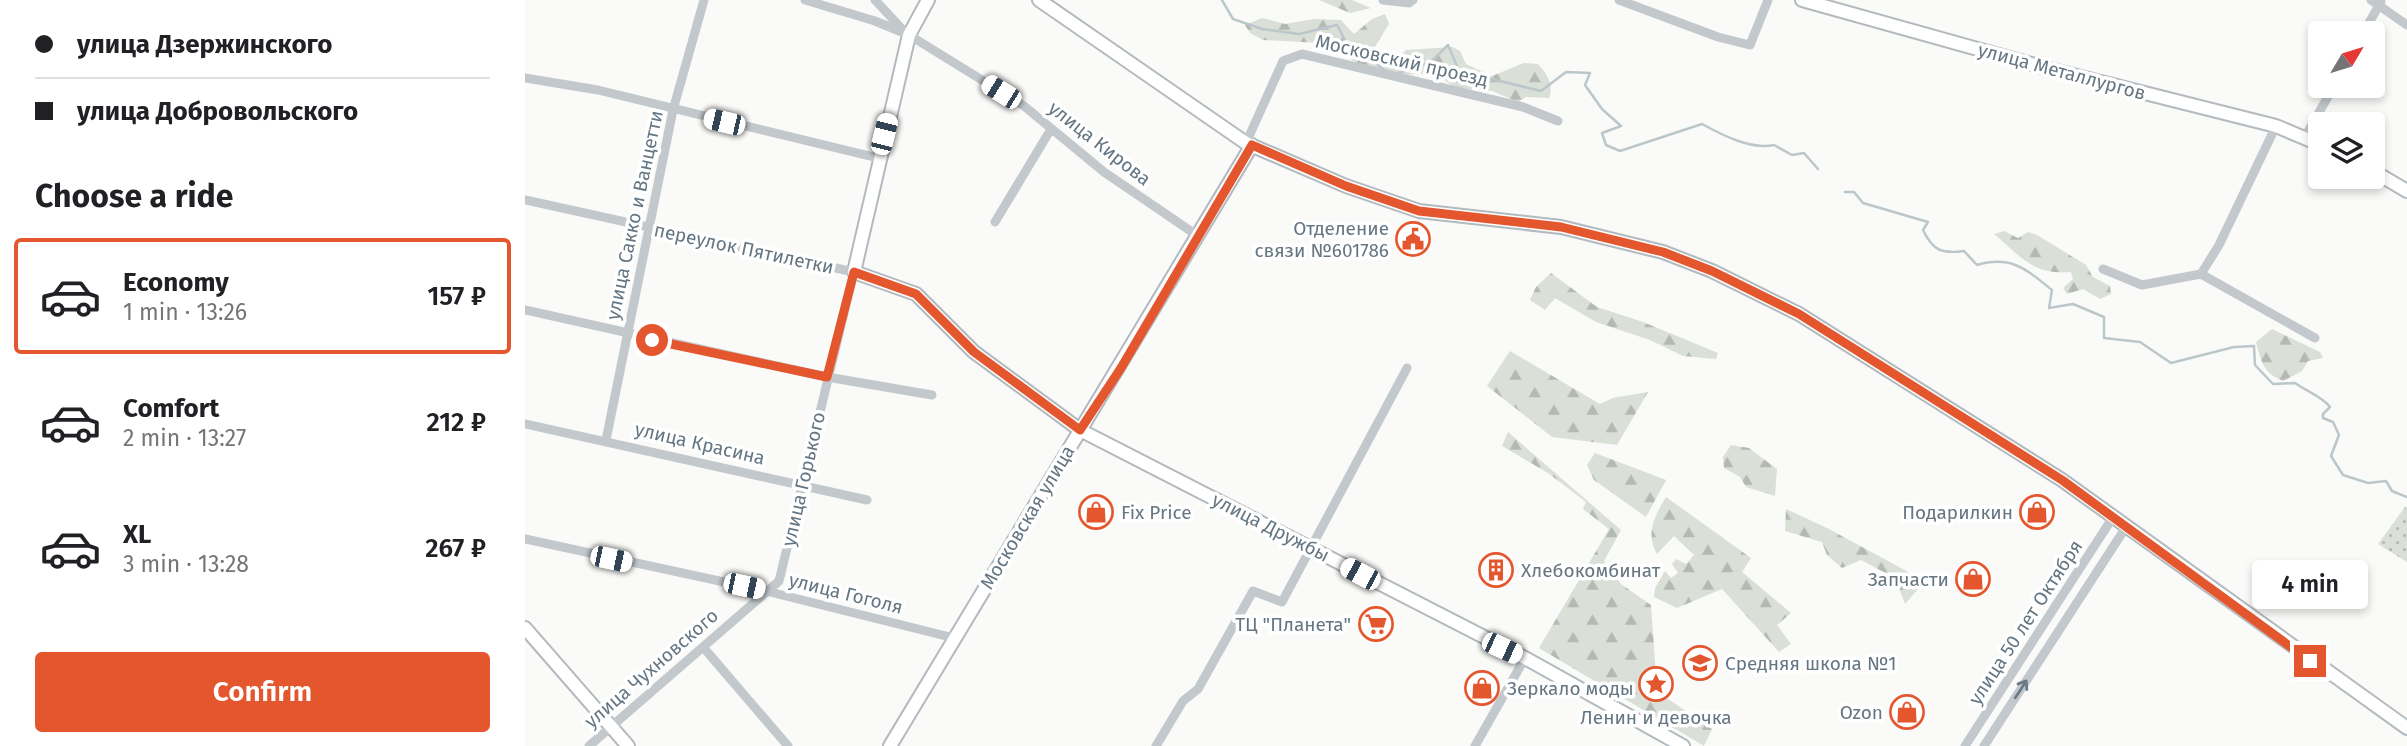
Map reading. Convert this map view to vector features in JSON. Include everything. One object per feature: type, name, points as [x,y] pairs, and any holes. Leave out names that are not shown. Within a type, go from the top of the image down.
[{"type":"street","name":"улица Сакко и Ванцетти","points":[[606,440],[673,110],[704,0]]},
{"type":"street","points":[[805,0],[875,21],[909,36]]},
{"type":"street","points":[[875,0],[909,36]]},
{"type":"street","name":"улица Горького","points":[[770,592],[779,581],[803,485],[878,158],[909,36],[928,0]]},
{"type":"street","points":[[1039,0],[1249,144],[1346,186],[1419,211],[1561,227],[1663,252],[1712,271],[1808,320],[2062,480],[2407,728]]},
{"type":"street","points":[[1383,0],[1409,3],[1413,0]]},
{"type":"street","points":[[1619,0],[1718,37],[1750,45],[1768,0]]},
{"type":"street","name":"улица Металлургов","points":[[1803,0],[2053,70],[2276,126],[2308,138]]},
{"type":"street","points":[[2368,21],[2377,2],[2407,24]]},
{"type":"street","name":"улица Кирова","points":[[909,36],[1024,106],[1104,172],[1198,236]]},
{"type":"street","name":"Московский проезд","points":[[1249,144],[1283,61],[1302,54],[1523,107],[1558,121]]},
{"type":"street","points":[[525,78],[598,90],[878,158]]},
{"type":"street","points":[[2305,137],[2327,98]]},
{"type":"street","points":[[2201,274],[2219,245],[2276,126]]},
{"type":"street","points":[[995,222],[1051,129]]},
{"type":"street","name":"Московская улица","points":[[890,746],[1080,430],[1121,368],[1249,144]]},
{"type":"street","points":[[2385,178],[2407,191]]},
{"type":"street","name":"переулок Пятилетки","points":[[525,200],[854,272],[916,294],[974,352],[1080,430]]},
{"type":"street","points":[[2103,269],[2142,285],[2201,274],[2315,338]]},
{"type":"street","points":[[525,310],[827,377],[932,395]]},
{"type":"street","points":[[1156,746],[1183,701],[1198,689],[1253,592],[1282,602],[1407,368]]},
{"type":"street","name":"улица Красина","points":[[525,424],[867,500]]},
{"type":"street","name":"улица Дружбы","points":[[1080,430],[1525,658],[1683,746]]},
{"type":"street","name":"улица 50 лет Октября","points":[[1965,746],[2113,517]]},
{"type":"street","name":"улица 50 лет Октября","points":[[1984,746],[2126,527]]},
{"type":"street","name":"улица Гоголя","points":[[525,539],[770,592],[954,638]]},
{"type":"street","name":"улица Чухновского","points":[[589,746],[770,592]]},
{"type":"street","points":[[525,628],[628,746]]},
{"type":"street","points":[[703,648],[788,746]]},
{"type":"street","points":[[1475,746],[1525,658]]},
{"type":"green space","points":[[1319,0],[1352,0],[1371,8],[1350,13]]},
{"type":"green space","points":[[1385,14],[1389,24],[1371,53],[1379,61],[1392,63],[1406,50],[1452,47],[1460,51],[1466,64],[1492,76],[1524,63],[1538,64],[1549,80],[1549,98],[1526,97],[1518,102],[1492,91],[1455,88],[1434,72],[1409,75],[1386,73],[1363,66],[1341,53],[1332,55],[1320,43],[1263,40],[1250,33],[1245,25],[1262,18],[1285,24],[1314,19],[1341,20],[1354,34],[1372,19]]},
{"type":"green space","points":[[2004,231],[2018,238],[2028,232],[2037,235],[2086,265],[2093,277],[2110,286],[2111,294],[2100,299],[2083,289],[2067,294],[2063,288],[2073,279],[2071,272],[2047,271],[2028,263],[1994,234]]},
{"type":"green space","points":[[1551,273],[1597,307],[1643,322],[1718,353],[1716,359],[1683,356],[1650,340],[1596,322],[1555,298],[1545,310],[1530,300],[1536,287]]},
{"type":"green space","points":[[2272,329],[2320,352],[2323,358],[2308,361],[2302,371],[2283,381],[2276,378],[2264,366],[2256,342]]},
{"type":"green space","points":[[1510,351],[1600,404],[1613,398],[1648,392],[1617,445],[1552,437],[1487,386]]},
{"type":"green space","points":[[1508,432],[1621,530],[1604,561],[1621,584],[1651,605],[1656,676],[1652,688],[1712,729],[1704,746],[1539,648],[1609,529],[1583,509],[1586,502],[1548,473],[1502,446]]},
{"type":"green space","points":[[1731,445],[1749,448],[1777,469],[1775,496],[1746,487],[1740,477],[1724,468],[1723,457]]},
{"type":"green space","points":[[1595,453],[1666,480],[1646,517],[1594,480],[1587,465]]},
{"type":"green space","points":[[1666,497],[1751,558],[1742,572],[1791,613],[1777,625],[1791,644],[1779,652],[1722,589],[1677,608],[1654,597],[1655,588],[1665,571],[1671,578],[1678,573],[1672,564],[1676,559],[1686,564],[1694,555],[1674,536],[1657,554],[1653,547],[1653,525]]},
{"type":"green space","points":[[2405,507],[2407,508],[2407,562],[2378,544]]},
{"type":"green space","points":[[1786,509],[1925,581],[1905,604],[1895,578],[1861,560],[1842,568],[1827,555],[1822,542],[1785,531]]},
{"type":"waterway","points":[[1222,0],[1233,19],[1262,29],[1299,34],[1337,25],[1353,55],[1365,54],[1384,70]]},
{"type":"waterway","points":[[1398,73],[1431,62],[1448,45],[1459,71],[1541,91],[1566,72],[1590,73],[1585,85],[1602,109],[1621,126],[1602,133],[1606,145],[1620,151],[1702,124],[1746,143],[1774,145],[1792,155],[1804,153],[1818,169]]},
{"type":"waterway","points":[[1845,192],[1854,192],[1863,203],[1928,222],[1923,230],[1931,243],[1939,249],[1950,252],[1964,251],[1977,265],[1989,262],[2009,263],[2026,270],[2052,290],[2049,308],[2073,304],[2104,317],[2104,338],[2140,342],[2171,363],[2234,347],[2254,346],[2255,365],[2273,384],[2295,383],[2330,407],[2323,414],[2323,418],[2333,422],[2339,435],[2331,456],[2343,475],[2368,483],[2386,481],[2392,491],[2407,497]]},
{"type":"place","name":"Отделение связи №601786","points":[[1413,239]]},
{"type":"place","name":"Fix Price","points":[[1096,512]]},
{"type":"place","name":"Подарилкин","points":[[2037,512]]},
{"type":"place","name":"Хлебокомбинат","points":[[1496,570]]},
{"type":"place","name":"Запчасти","points":[[1973,579]]},
{"type":"place","name":"ТЦ \"Планета\"","points":[[1376,624]]},
{"type":"place","name":"Средняя школа №1","points":[[1700,663]]},
{"type":"place","name":"Ленин и девочка","points":[[1656,684]]},
{"type":"place","name":"Зеркало моды","points":[[1482,688]]},
{"type":"place","name":"Ozon","points":[[1907,712]]},
{"type":"route","points":[[652,340],[827,377],[854,272],[916,294],[974,352],[1080,430],[1121,368],[1252,145],[1346,186],[1419,211],[1561,227],[1663,252],[1712,271],[1799,314],[2062,480],[2310,661]]}]
